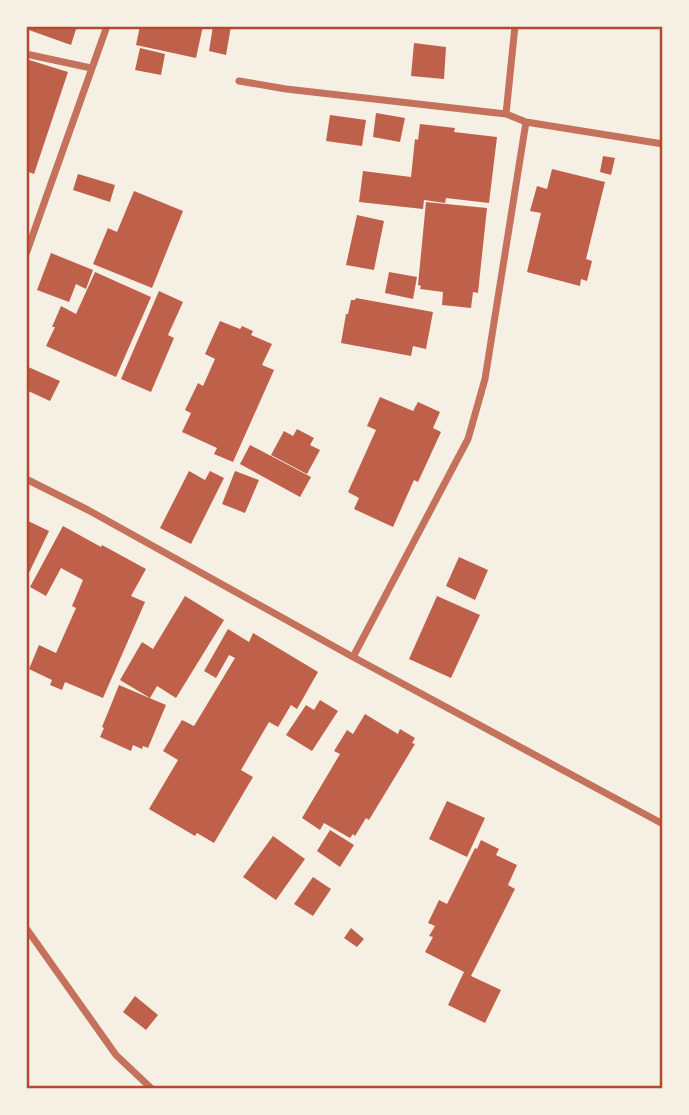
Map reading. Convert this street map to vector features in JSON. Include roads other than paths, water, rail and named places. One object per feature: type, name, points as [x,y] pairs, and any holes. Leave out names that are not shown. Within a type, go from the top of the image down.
[{"type":"street","points":[[26,254],[107,26]]},
{"type":"street","points":[[506,114],[514,26]]},
{"type":"street","points":[[26,54],[91,68]]},
{"type":"street","points":[[239,81],[286,89],[506,114],[526,122],[663,144]]},
{"type":"street","points":[[353,657],[468,439],[485,379],[526,122]]},
{"type":"street","points":[[26,479],[88,510],[663,824]]},
{"type":"street","points":[[26,928],[116,1055],[152,1089]]}]
